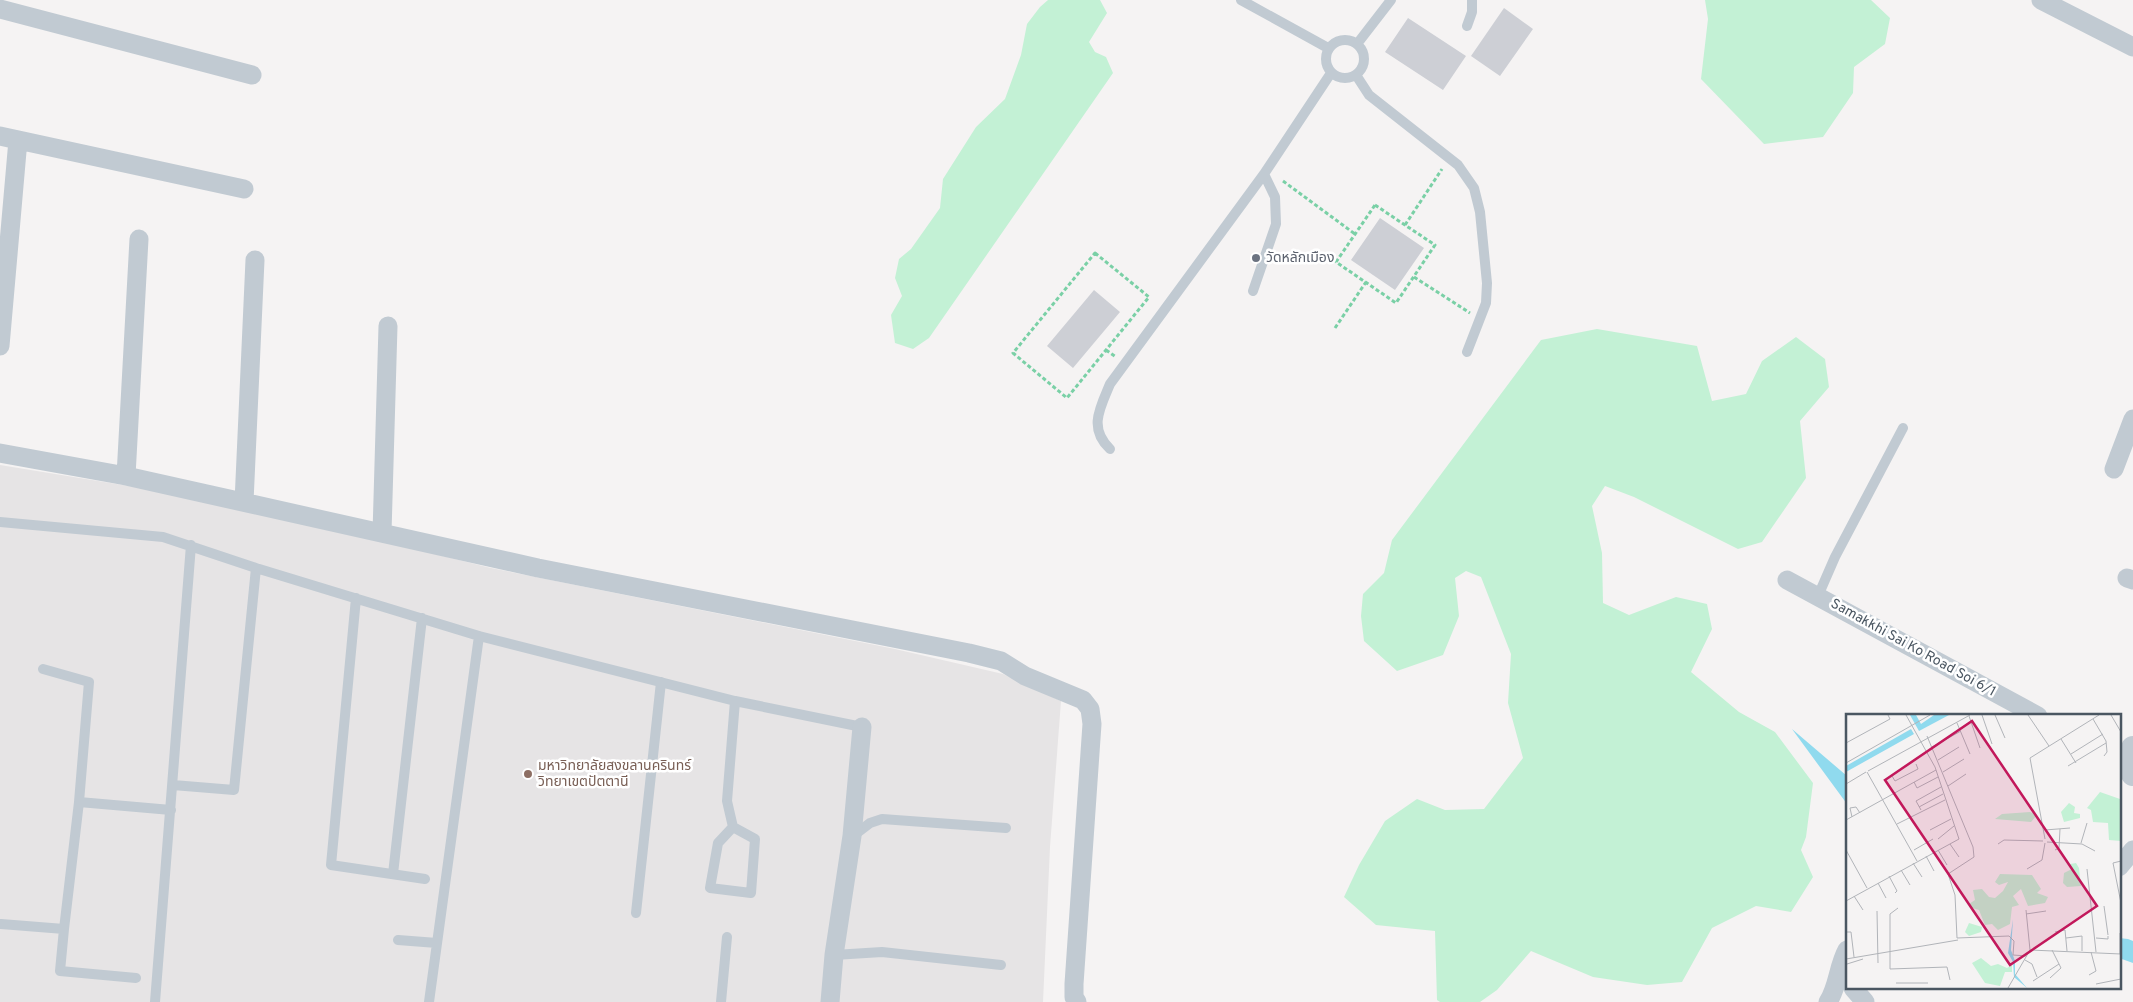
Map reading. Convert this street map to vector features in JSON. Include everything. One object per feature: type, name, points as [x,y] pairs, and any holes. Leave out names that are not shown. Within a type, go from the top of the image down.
[{"type":"street","points":[[2041,0],[2133,47]]},
{"type":"street","points":[[0,9],[252,75]]},
{"type":"street","points":[[0,346],[9,138],[244,189]]},
{"type":"street","points":[[126,476],[139,239]]},
{"type":"street","points":[[244,502],[255,260]]},
{"type":"street","points":[[382,533],[388,326]]},
{"type":"street","points":[[2114,469],[2130,438],[2133,419]]},
{"type":"street","points":[[0,453],[126,476],[538,568],[1001,661],[1025,676],[1083,700],[1090,709],[1092,724],[1074,991],[1074,997],[1077,1002]]},
{"type":"street","name":"Samakkhi Sai Ko Road Soi 6/1","points":[[1787,580],[2034,714]]},
{"type":"street","points":[[830,1002],[834,955],[852,836],[862,727]]},
{"type":"street","points":[[2120,866],[2133,850]]},
{"type":"street","points":[[1828,1002],[1841,982],[1846,955]]},
{"type":"street","points":[[1855,990],[1865,1002]]},
{"type":"lane","points":[[1241,0],[1253,2],[1328,48]]},
{"type":"lane","points":[[1357,44],[1391,0]]},
{"type":"lane","points":[[1467,26],[1472,12],[1472,0]]},
{"type":"lane","points":[[1344,39],[1357,44],[1365,58],[1361,70],[1356,75],[1344,78],[1332,73],[1325,61],[1328,48],[1338,40],[1344,39]]},
{"type":"lane","points":[[1110,449],[1101,440],[1097,429],[1100,409],[1110,384],[1265,172],[1332,73]]},
{"type":"lane","points":[[1356,75],[1370,95],[1458,164],[1474,188],[1480,212],[1487,283],[1486,303],[1467,352]]},
{"type":"lane","points":[[1254,291],[1276,224],[1275,197],[1265,172]]},
{"type":"lane","points":[[1818,596],[1835,556],[1903,428]]},
{"type":"lane","points":[[0,522],[163,537],[192,545],[256,568],[479,636],[735,701],[862,727]]},
{"type":"lane","points":[[155,1002],[192,545]]},
{"type":"lane","points":[[173,785],[234,790],[256,568]]},
{"type":"lane","points":[[356,598],[331,865],[425,879]]},
{"type":"lane","points":[[392,874],[422,618]]},
{"type":"lane","points":[[429,1002],[479,636]]},
{"type":"lane","points":[[43,669],[89,682],[79,802],[60,971],[136,978]]},
{"type":"lane","points":[[636,913],[661,682]]},
{"type":"lane","points":[[733,827],[718,843],[710,888],[751,893],[755,839],[733,827],[727,801],[735,701]]},
{"type":"lane","points":[[79,802],[171,810]]},
{"type":"lane","points":[[852,836],[870,822],[882,819],[1006,828]]},
{"type":"lane","points":[[1,924],[64,930]]},
{"type":"lane","points":[[722,1002],[727,937]]},
{"type":"lane","points":[[398,940],[437,943]]},
{"type":"lane","points":[[834,955],[882,952],[1001,965]]},
{"type":"path","points":[[1404,224],[1449,158]]},
{"type":"path","points":[[1265,172],[1355,234]]},
{"type":"path","points":[[1375,205],[1404,224],[1435,245],[1396,302],[1336,262],[1375,205]]},
{"type":"path","points":[[1095,253],[1149,297],[1067,398],[1013,353],[1095,253]]},
{"type":"path","points":[[1414,276],[1480,320]]},
{"type":"path","points":[[1335,328],[1366,282]]},
{"type":"shaded area","name":"มหาวิทยาลัยสงขลานครินทร์ วิทยาเขตปัตตานี","points":[[0,465],[227,502],[491,568],[895,649],[1003,674],[1061,701],[1050,847],[1043,1002],[0,1002]]},
{"type":"green space","points":[[1048,0],[1100,0],[1107,13],[1089,42],[1095,52],[1106,57],[1113,73],[929,338],[913,349],[895,343],[891,315],[902,296],[895,278],[899,259],[911,249],[940,208],[943,179],[976,127],[1005,99],[1021,55],[1027,24]]},
{"type":"green space","points":[[1705,0],[1871,0],[1890,18],[1885,44],[1854,67],[1853,93],[1823,137],[1764,144],[1701,79],[1708,19]]},
{"type":"green space","points":[[1597,329],[1697,346],[1712,401],[1746,394],[1762,361],[1796,337],[1825,359],[1829,387],[1800,421],[1806,478],[1762,542],[1738,549],[1634,497],[1605,486],[1592,506],[1602,553],[1603,603],[1629,615],[1676,597],[1707,604],[1712,629],[1691,672],[1739,712],[1775,732],[1813,783],[1806,837],[1801,850],[1813,877],[1791,912],[1756,906],[1712,928],[1682,982],[1647,985],[1593,977],[1531,951],[1497,990],[1480,1002],[1440,1002],[1437,1000],[1435,931],[1376,925],[1344,897],[1359,865],[1385,821],[1417,799],[1445,810],[1484,809],[1523,758],[1508,703],[1511,654],[1481,577],[1466,571],[1455,578],[1459,616],[1443,655],[1397,671],[1364,641],[1361,616],[1363,594],[1384,573],[1392,540],[1541,340]]},
{"type":"water","points":[[1792,729],[1846,775],[1846,803]]},
{"type":"water","points":[[2120,938],[2133,941],[2133,963],[2120,958]]},
{"type":"building","points":[[1504,8],[1533,29],[1500,76],[1471,56]]},
{"type":"building","points":[[1408,18],[1466,56],[1443,90],[1385,52]]},
{"type":"building","points":[[1380,218],[1424,248],[1395,290],[1351,260]]},
{"type":"building","points":[[1094,290],[1120,312],[1073,368],[1047,346]]},
{"type":"place","name":"วัดหลักเมือง","points":[[1256,258]]},
{"type":"place","name":"มหาวิทยาลัยสงขลานครินทร์ วิทยาเขตปัตตานี","points":[[528,774]]}]
